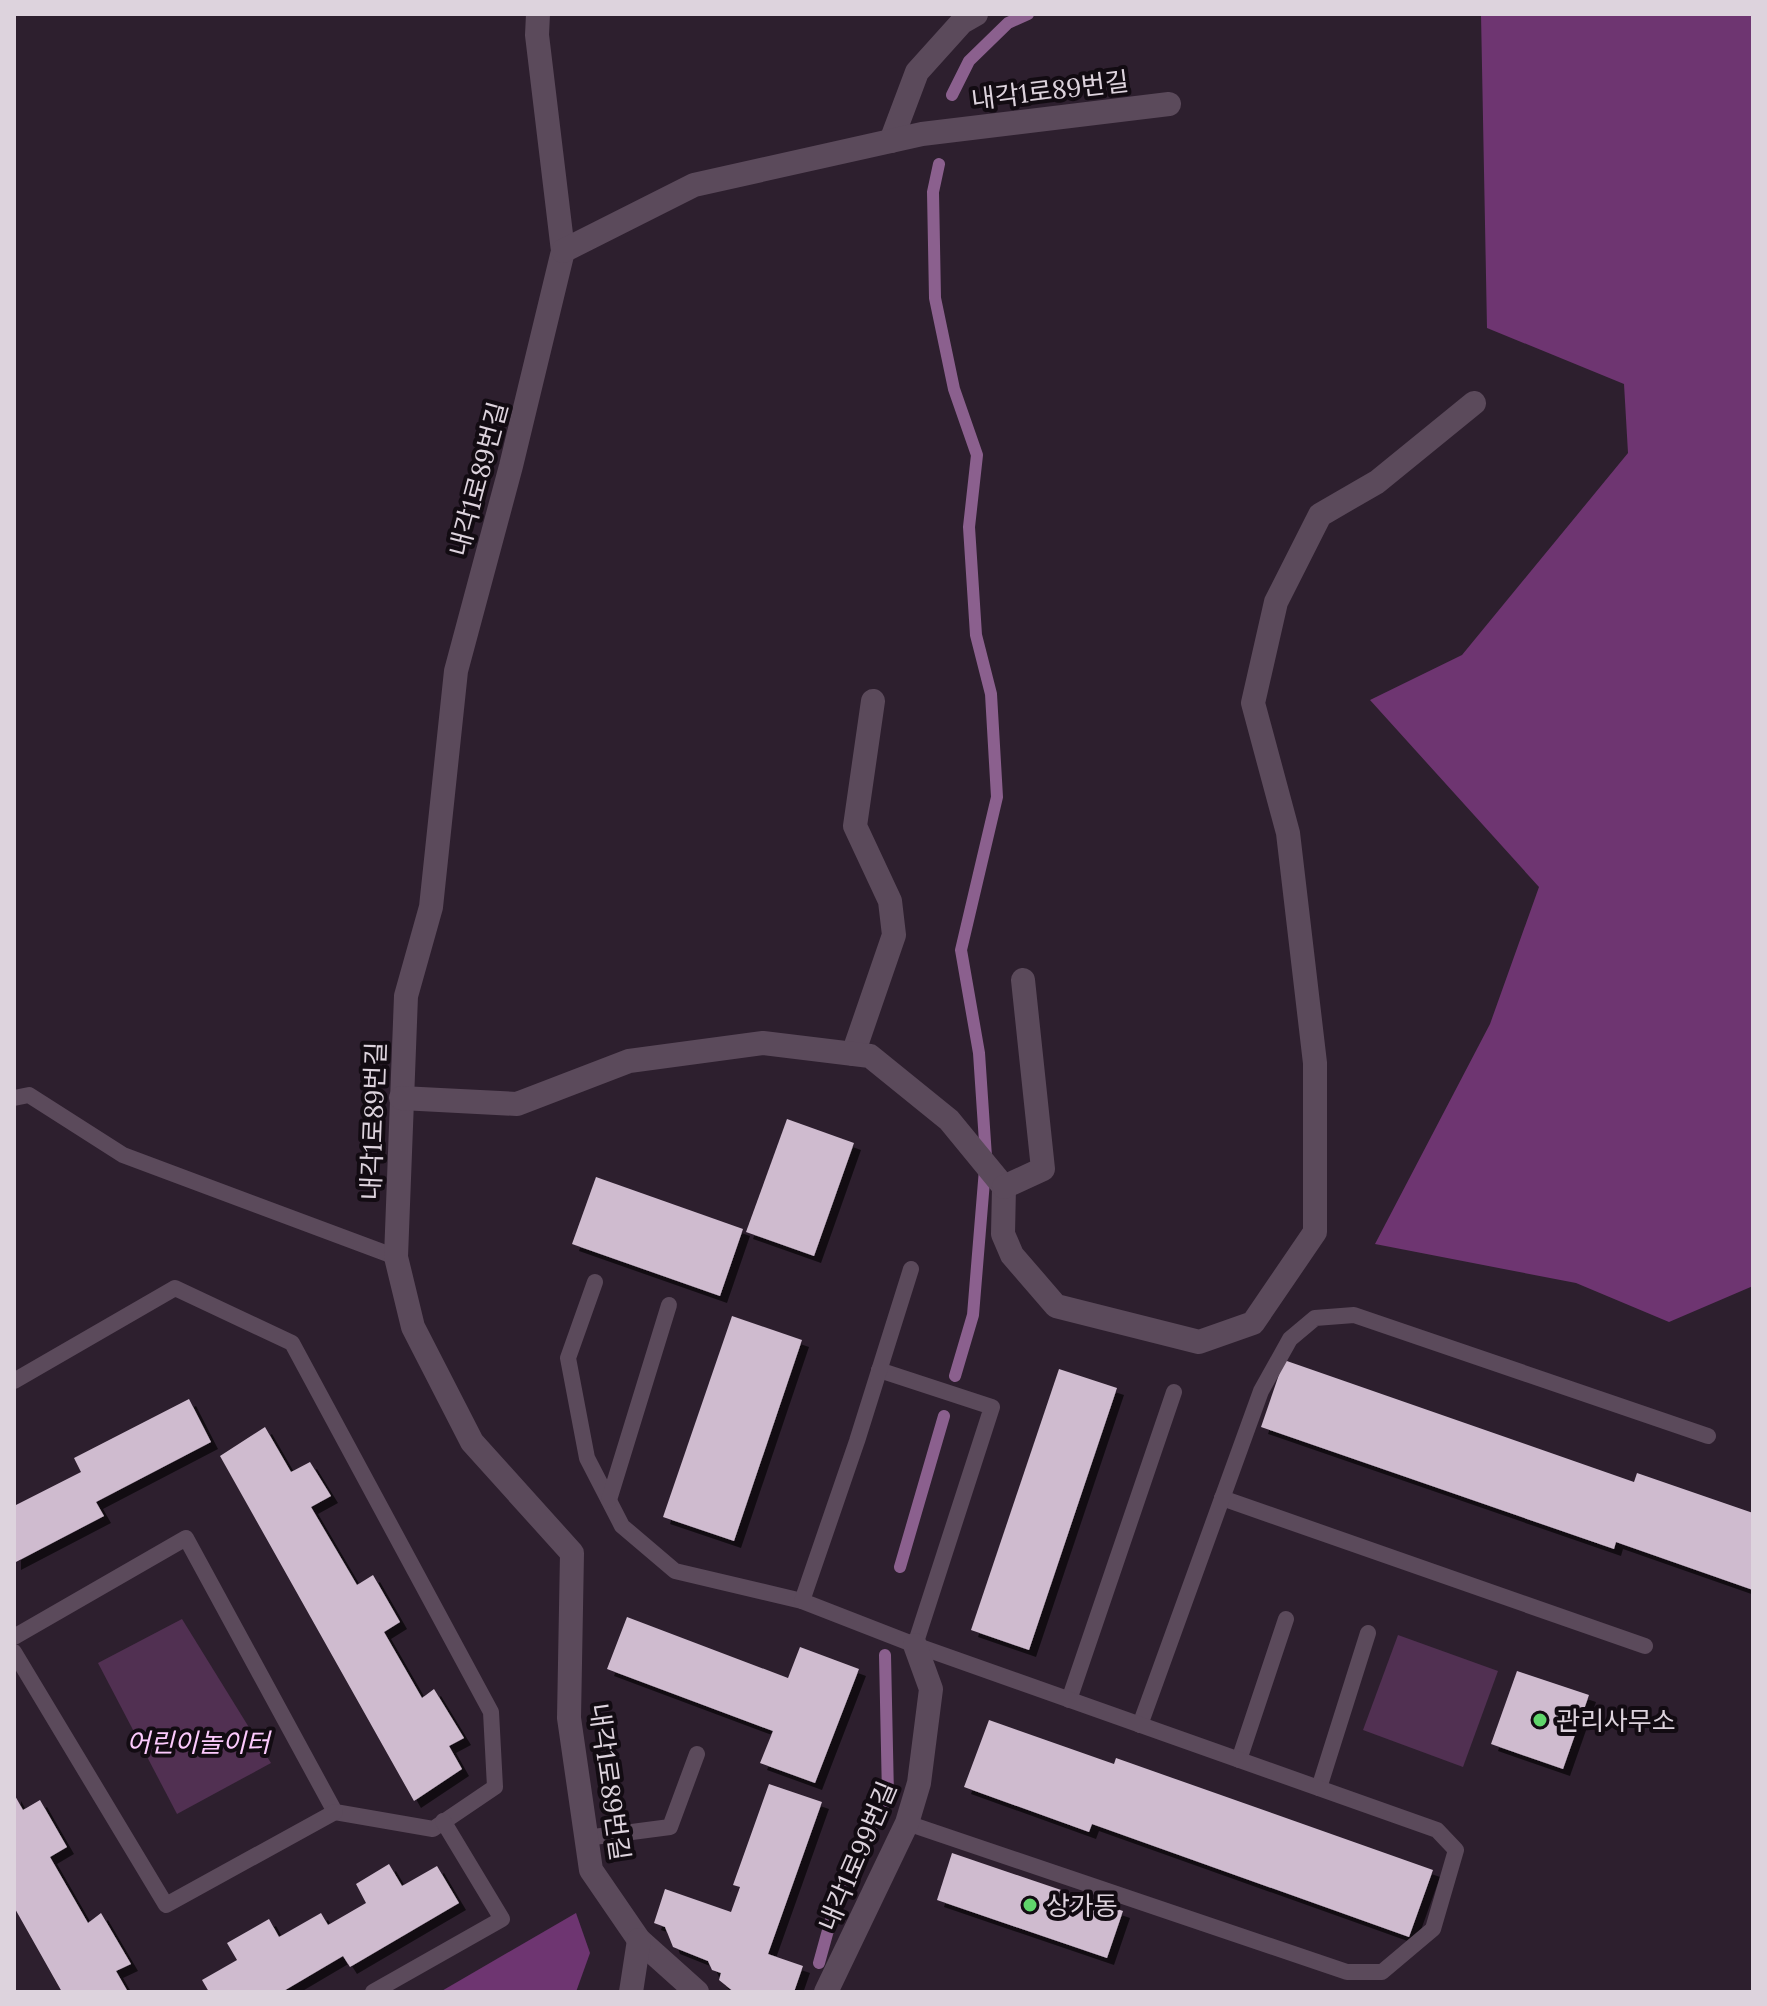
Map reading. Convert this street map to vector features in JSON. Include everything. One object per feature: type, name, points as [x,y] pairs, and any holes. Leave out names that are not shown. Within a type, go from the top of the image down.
[{"type":"street","name":"내각1로89번길","points":[[538,14],[537,35],[563,251],[511,466],[456,671],[431,907],[406,996],[396,1257],[413,1327],[472,1442],[572,1553],[569,1718],[591,1870],[639,1940],[697,1992]]},
{"type":"street","points":[[891,141],[917,72],[962,22],[976,14]]},
{"type":"street","name":"내각1로89번길","points":[[563,251],[694,185],[922,134],[1169,104]]},
{"type":"street","points":[[401,1098],[517,1104],[629,1061],[763,1043],[870,1056],[949,1120],[1004,1187],[1003,1234],[1012,1255],[1056,1306],[1199,1342],[1253,1323],[1315,1232],[1315,1063],[1301,941],[1288,833],[1253,703],[1276,602],[1320,515],[1377,482],[1474,403]]},
{"type":"street","points":[[853,1054],[894,935],[890,901],[855,826],[873,701]]},
{"type":"street","points":[[1004,1187],[1043,1169],[1023,980]]},
{"type":"street","name":"내각1로99번길","points":[[826,1992],[907,1823],[919,1783],[931,1689],[915,1645]]},
{"type":"street","points":[[631,1992],[639,1940]]},
{"type":"lane","points":[[14,1098],[29,1095],[123,1155],[396,1257]]},
{"type":"lane","points":[[802,1601],[911,1269]]},
{"type":"lane","points":[[595,1282],[568,1358],[587,1458],[622,1526],[675,1571],[802,1601],[915,1645],[1437,1830],[1456,1850],[1433,1929],[1382,1972],[1347,1972],[907,1823]]},
{"type":"lane","points":[[14,1381],[175,1288],[292,1343],[491,1712],[495,1787],[433,1829],[335,1812],[166,1905],[14,1652]]},
{"type":"lane","points":[[609,1500],[669,1305]]},
{"type":"lane","points":[[1140,1725],[1261,1391],[1290,1339],[1315,1318],[1354,1315],[1708,1436]]},
{"type":"lane","points":[[879,1370],[992,1407],[915,1645]]},
{"type":"lane","points":[[1069,1700],[1174,1392]]},
{"type":"lane","points":[[1222,1498],[1645,1646]]},
{"type":"lane","points":[[14,1637],[186,1538],[335,1812]]},
{"type":"lane","points":[[1239,1760],[1286,1619]]},
{"type":"lane","points":[[1319,1788],[1368,1633]]},
{"type":"lane","points":[[586,1838],[670,1827],[697,1754]]},
{"type":"lane","points":[[373,1992],[502,1919],[443,1821]]},
{"type":"green space","name":"어린이놀이터","points":[[182,1619],[271,1763],[177,1814],[98,1663]]},
{"type":"green space","points":[[1398,1635],[1498,1671],[1463,1767],[1363,1730]]},
{"type":"shaded area","points":[[1481,14],[1753,14],[1753,1286],[1669,1322],[1576,1283],[1375,1244],[1490,1024],[1539,887],[1370,700],[1462,655],[1628,453],[1624,384],[1487,328]]},
{"type":"shaded area","points":[[576,1913],[590,1953],[576,1992],[440,1992]]},
{"type":"building","points":[[787,1119],[854,1143],[814,1256],[746,1232]]},
{"type":"building","points":[[596,1177],[743,1229],[720,1296],[572,1244]]},
{"type":"building","points":[[732,1316],[802,1340],[734,1541],[663,1517]]},
{"type":"building","points":[[1284,1360],[1634,1482],[1637,1473],[1753,1513],[1753,1590],[1616,1542],[1614,1549],[1261,1427]]},
{"type":"building","points":[[1059,1369],[1117,1388],[1029,1650],[971,1630]]},
{"type":"building","points":[[189,1399],[211,1442],[96,1502],[104,1516],[14,1563],[14,1506],[81,1472],[74,1458]]},
{"type":"building","points":[[265,1427],[291,1472],[310,1462],[331,1496],[311,1507],[357,1585],[373,1575],[400,1622],[384,1632],[422,1698],[434,1689],[464,1738],[449,1746],[462,1769],[414,1801],[220,1456]]},
{"type":"building","points":[[627,1617],[788,1678],[800,1647],[859,1669],[815,1783],[760,1763],[773,1731],[607,1669]]},
{"type":"building","name":"관리사무소","points":[[1517,1671],[1589,1695],[1563,1769],[1491,1744]]},
{"type":"building","points":[[989,1720],[1114,1764],[1116,1758],[1433,1870],[1409,1937],[1092,1824],[1089,1832],[964,1787]]},
{"type":"building","points":[[769,1784],[822,1802],[768,1954],[803,1966],[794,1992],[734,1992],[719,1980],[721,1973],[712,1970],[708,1961],[673,1947],[665,1927],[654,1923],[665,1889],[731,1912],[740,1887],[733,1885]]},
{"type":"building","points":[[14,1794],[23,1810],[40,1800],[67,1847],[50,1857],[88,1923],[101,1913],[131,1964],[116,1971],[128,1992],[62,1992],[14,1907]]},
{"type":"building","name":"상가동","points":[[952,1853],[1123,1911],[1107,1958],[937,1900]]},
{"type":"building","points":[[389,1864],[402,1886],[437,1866],[459,1903],[350,1967],[343,1956],[282,1992],[209,1992],[202,1980],[237,1960],[227,1943],[269,1919],[279,1937],[321,1913],[328,1925],[366,1903],[356,1884]]},
{"type":"waterway","points":[[952,95],[969,61],[1008,23],[1028,14]]},
{"type":"waterway","points":[[939,164],[933,192],[935,298],[954,389],[977,455],[969,527],[976,635],[991,694],[997,797],[961,950],[979,1053],[986,1157],[973,1315],[955,1376]]},
{"type":"waterway","points":[[900,1567],[944,1416]]},
{"type":"waterway","points":[[819,1963],[841,1883],[888,1796],[885,1655]]},
{"type":"place","name":"관리사무소","points":[[1540,1720]]},
{"type":"place","name":"상가동","points":[[1030,1905]]}]
